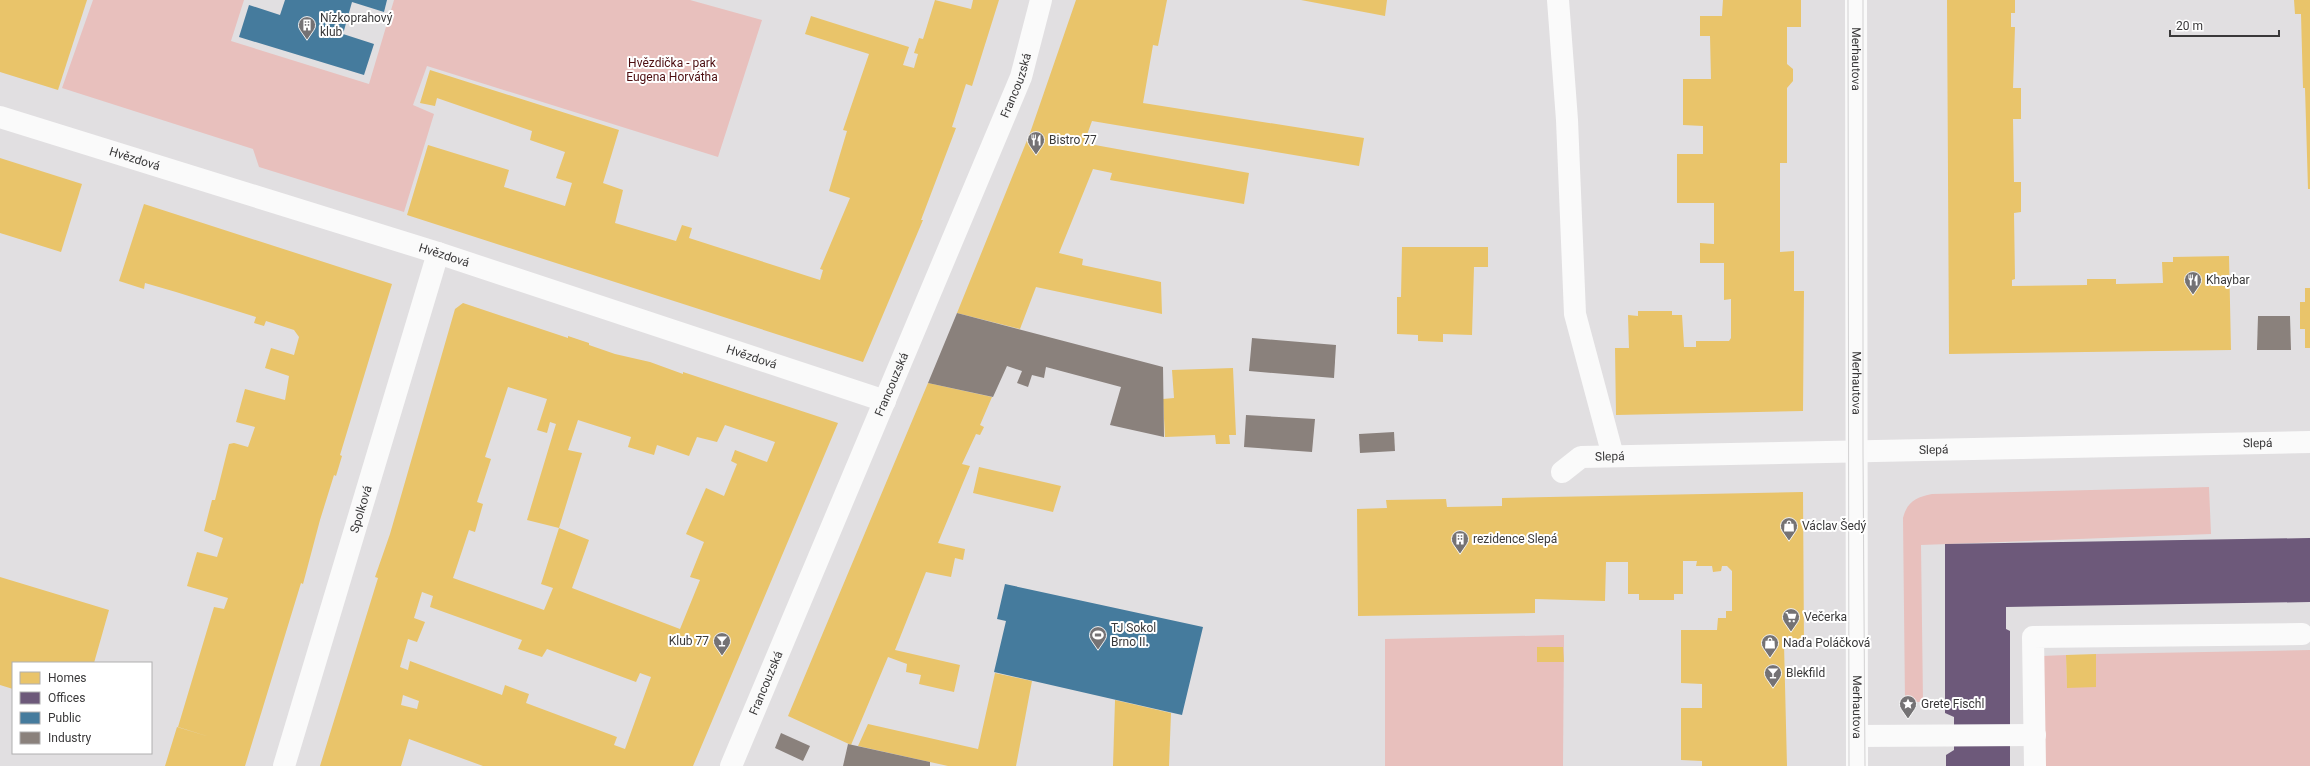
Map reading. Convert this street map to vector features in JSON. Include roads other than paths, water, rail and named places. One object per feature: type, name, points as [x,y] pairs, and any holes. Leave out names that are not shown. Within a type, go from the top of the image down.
[{"type":"street","name":"Francouzská","points":[[731,766],[1021,76],[1041,0]]},
{"type":"street","points":[[1558,0],[1567,120],[1575,314],[1613,456]]},
{"type":"street","name":"Merhautova","points":[[1856,0],[1857,766]]},
{"type":"street","name":"Hvězdová","points":[[0,117],[438,253],[885,401]]},
{"type":"street","name":"Spolková","points":[[284,766],[438,253]]},
{"type":"street","name":"Slepá","points":[[1562,472],[1581,457],[2310,442]]},
{"type":"street","points":[[2035,766],[2033,637],[2302,634]]},
{"type":"street","points":[[1857,736],[2034,735]]},
{"type":"tram line","points":[[1848,0],[1849,766]]},
{"type":"tram line","points":[[1863,0],[1865,766]]},
{"type":"place","name":"Nízkoprahový klub","points":[[307,40]]},
{"type":"place","name":"Bistro 77","points":[[1036,155]]},
{"type":"place","name":"Khaybar","points":[[2193,295]]},
{"type":"place","name":"Václav Šedý","points":[[1789,541]]},
{"type":"place","name":"rezidence Slepá","points":[[1460,554]]},
{"type":"place","name":"Večerka","points":[[1791,632]]},
{"type":"place","name":"TJ Sokol Brno II.","points":[[1098,650]]},
{"type":"place","name":"Klub 77","points":[[722,656]]},
{"type":"place","name":"Naďa Poláčková","points":[[1770,658]]},
{"type":"place","name":"Blekfild","points":[[1773,688]]},
{"type":"place","name":"Grete Fischl","points":[[1908,719]]},
{"type":"park label","name":"Hvězdička - park Eugena Horvátha","points":[[672,70]]}]
